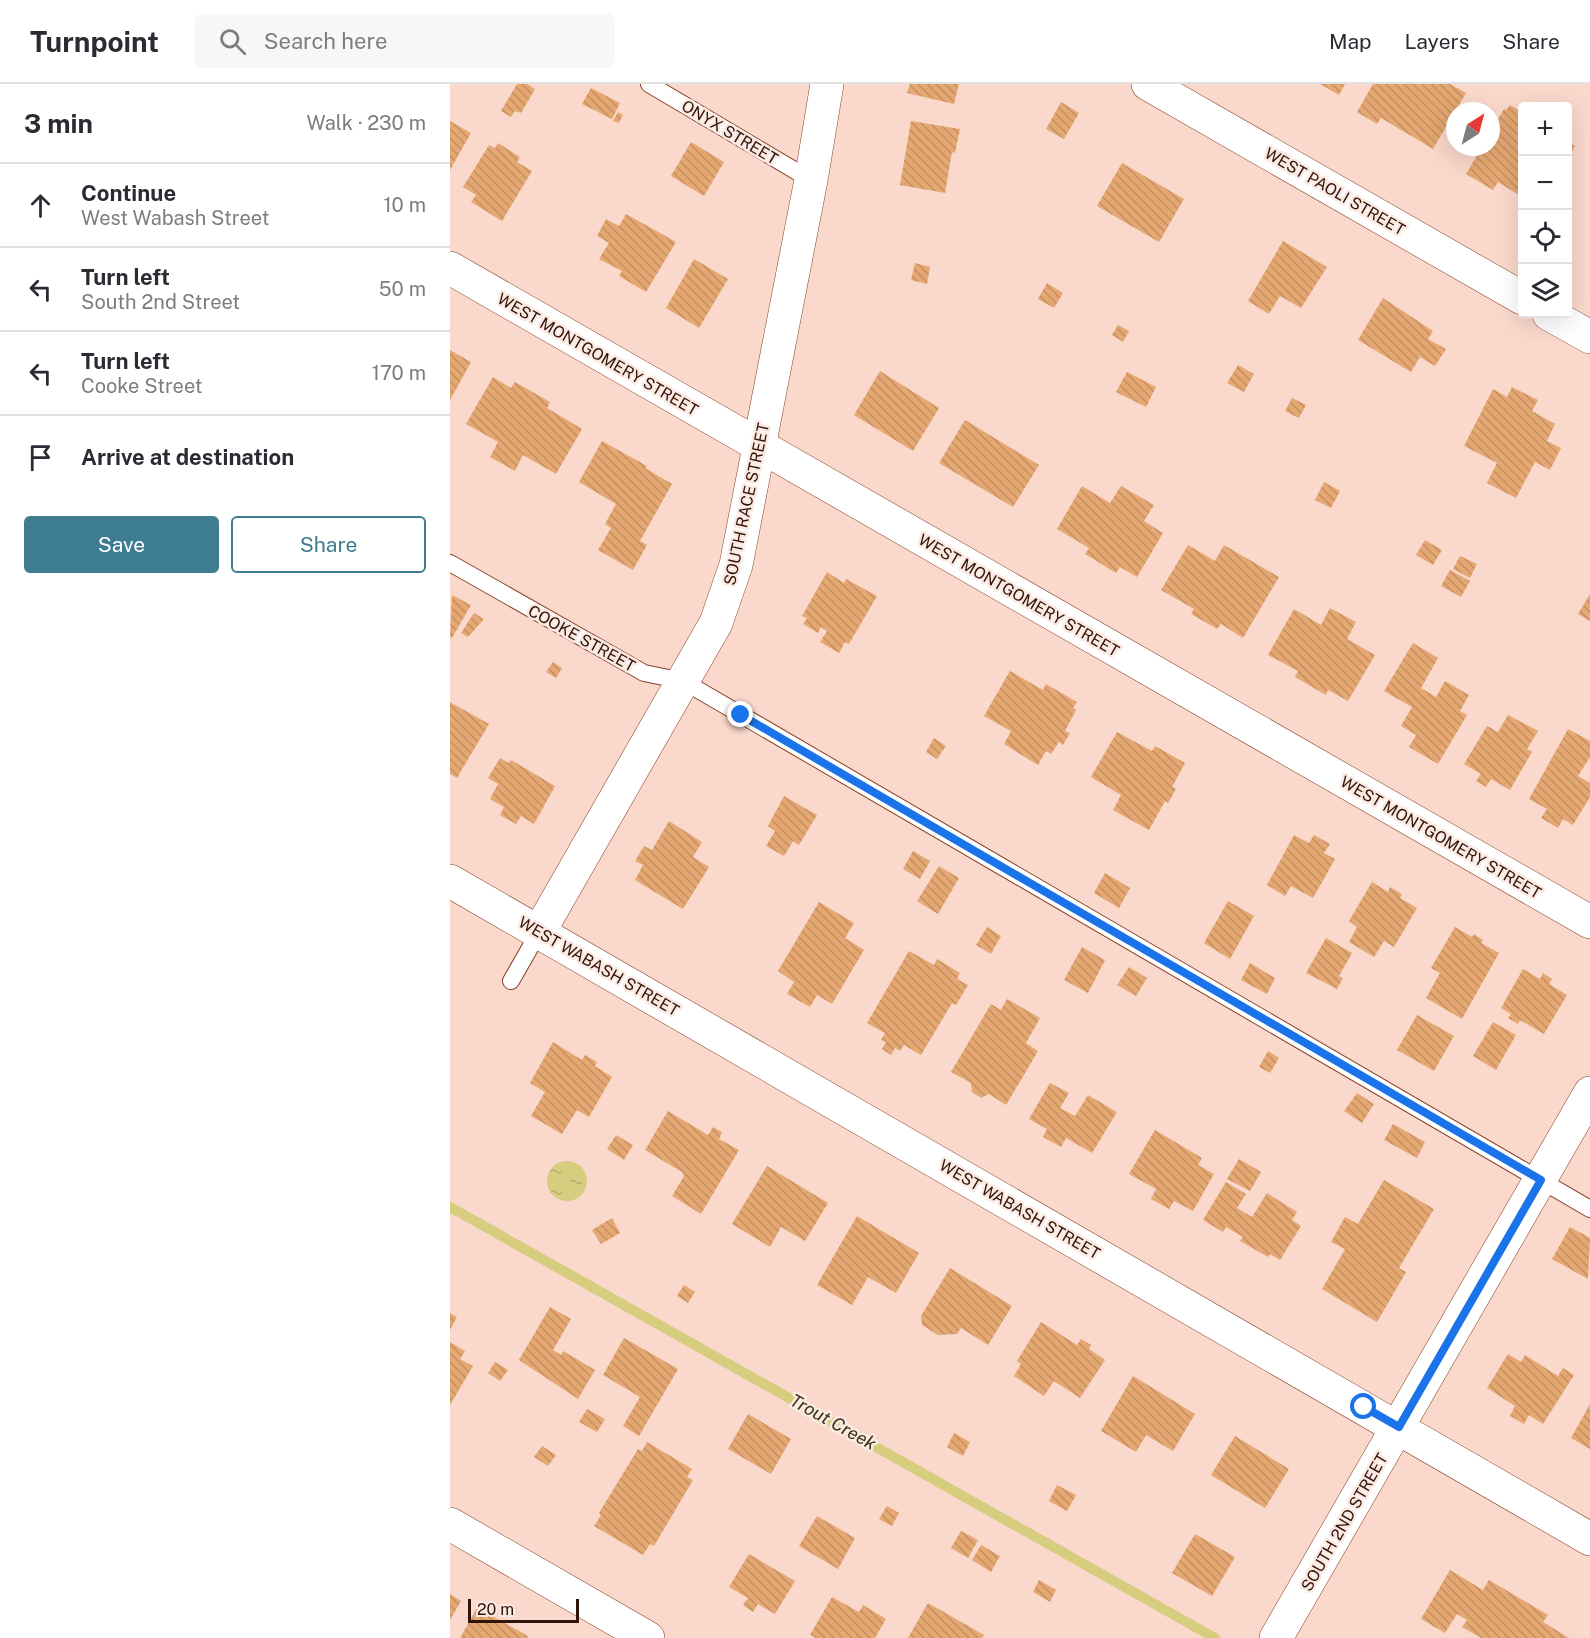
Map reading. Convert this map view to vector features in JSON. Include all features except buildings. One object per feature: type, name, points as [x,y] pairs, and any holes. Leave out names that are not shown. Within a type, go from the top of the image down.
[{"type":"street","name":"SOUTH RACE STREET","points":[[539,932],[668,703],[716,623],[736,565],[811,180],[827,84]]},
{"type":"street","name":"WEST PAOLI STREET","points":[[1148,84],[1518,296]]},
{"type":"street","name":"WEST MONTGOMERY STREET","points":[[450,268],[1590,922]]},
{"type":"street","points":[[1556,318],[1590,337]]},
{"type":"street","name":"WEST WABASH STREET","points":[[450,881],[1590,1539]]},
{"type":"street","name":"SOUTH 2ND STREET","points":[[1276,1638],[1590,1093]]},
{"type":"street","points":[[450,1524],[648,1638]]},
{"type":"lane","name":"ONYX STREET","points":[[649,84],[811,180]]},
{"type":"lane","name":"COOKE STREET","points":[[450,563],[644,673],[683,681],[1590,1209]]},
{"type":"lane","name":"SOUTH RACE STREET","points":[[511,981],[539,932]]},
{"type":"water","points":[[567,1161],[575,1162],[581,1167],[586,1173],[586,1189],[581,1195],[575,1200],[567,1201],[559,1200],[553,1195],[548,1189],[547,1181],[548,1173],[553,1167],[559,1162]]},
{"type":"waterway","name":"Trout Creek","points":[[450,1207],[1215,1638]]},
{"type":"route","points":[[741,715],[1541,1180],[1399,1427],[1364,1407]]}]
